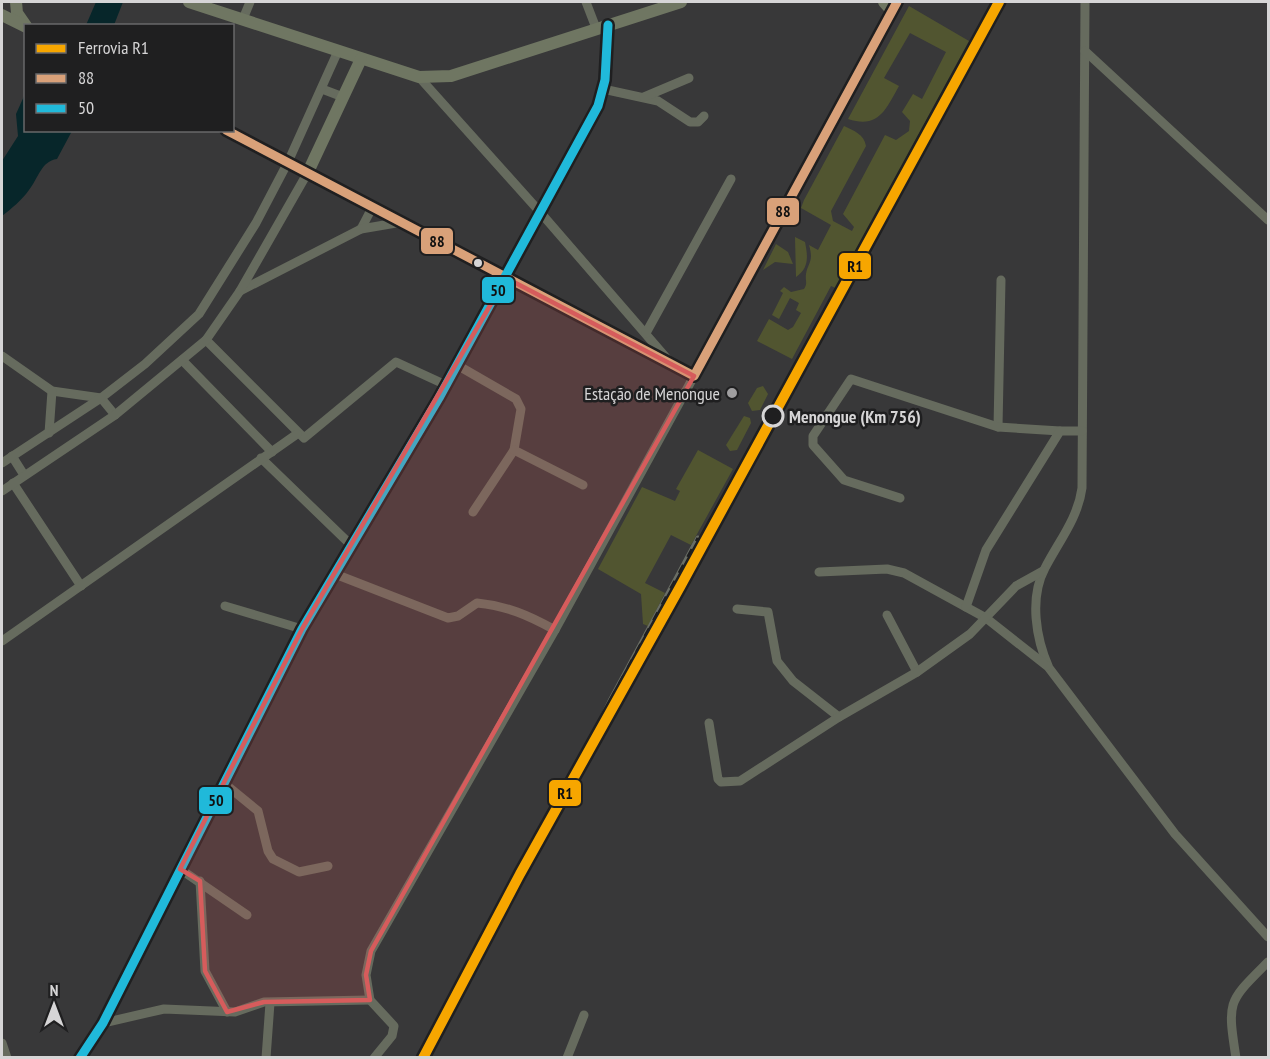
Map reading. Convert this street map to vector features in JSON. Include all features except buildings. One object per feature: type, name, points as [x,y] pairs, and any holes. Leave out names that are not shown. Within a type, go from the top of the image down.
[{"type":"main road","points":[[16,2],[17,13],[25,24]]},
{"type":"main road","points":[[189,2],[419,76],[451,76],[681,2]]},
{"type":"main road","points":[[230,132],[694,376],[891,5]]},
{"type":"main road","points":[[2,15],[24,25]]},
{"type":"main road","points":[[308,172],[361,59]]},
{"type":"street","points":[[243,19],[250,2]]},
{"type":"street","points":[[80,1058],[103,1023],[302,629],[457,365],[598,106],[603,89],[602,27],[586,2]]},
{"type":"street","points":[[1085,2],[1082,488],[1079,506],[1043,571],[1036,610],[1037,631],[1041,650],[1049,668],[1175,834],[1269,937]]},
{"type":"street","points":[[2,463],[101,398],[145,364],[199,314],[256,223],[288,162],[338,51]]},
{"type":"street","points":[[1085,51],[1269,220]]},
{"type":"street","points":[[419,76],[671,364]]},
{"type":"street","points":[[644,97],[689,78]]},
{"type":"street","points":[[322,89],[343,97]]},
{"type":"street","points":[[603,89],[661,102],[690,122],[698,122],[704,116]]},
{"type":"street","points":[[2,491],[115,415],[206,340],[240,291],[308,172]]},
{"type":"street","points":[[646,333],[731,179]]},
{"type":"street","points":[[361,229],[373,206]]},
{"type":"street","points":[[240,291],[361,229],[404,222]]},
{"type":"street","points":[[998,427],[1001,280]]},
{"type":"street","points":[[199,314],[216,326]]},
{"type":"street","points":[[206,340],[297,434],[304,438],[396,362],[446,384]]},
{"type":"street","points":[[2,356],[52,391],[101,398],[115,415]]},
{"type":"street","points":[[182,360],[272,452]]},
{"type":"street","points":[[457,365],[520,403],[514,450],[473,512]]},
{"type":"street","points":[[374,1058],[392,1036],[394,1026],[370,1000],[366,975],[371,951],[555,630],[694,376]]},
{"type":"street","points":[[900,498],[848,483],[813,445],[813,436],[848,381],[856,378],[998,427],[1082,431]]},
{"type":"street","points":[[49,433],[52,391]]},
{"type":"street","points":[[966,607],[986,550],[1060,431]]},
{"type":"street","points":[[2,641],[297,434]]},
{"type":"street","points":[[514,450],[583,485]]},
{"type":"street","points":[[12,456],[24,475]]},
{"type":"street","points":[[261,459],[352,546]]},
{"type":"street","points":[[13,483],[81,586]]},
{"type":"street","points":[[819,572],[895,570],[986,618],[1049,668]]},
{"type":"street","points":[[709,723],[718,779],[735,782],[745,778],[839,717],[917,672],[970,634],[1016,586],[1043,571]]},
{"type":"street","points":[[335,574],[448,618],[458,616],[477,603],[507,606],[524,612],[555,630]]},
{"type":"street","points":[[225,606],[302,629]]},
{"type":"street","points":[[737,609],[768,612],[777,661],[792,681],[839,717]]},
{"type":"street","points":[[887,615],[917,672]]},
{"type":"street","points":[[225,784],[258,811],[273,859],[299,872],[328,866]]},
{"type":"street","points":[[180,869],[200,880],[247,915]]},
{"type":"street","points":[[200,880],[205,971],[227,1012]]},
{"type":"street","points":[[1236,1058],[1231,1027],[1233,999],[1269,962]]},
{"type":"street","points":[[103,1023],[164,1009],[239,1012],[264,1002],[370,1000]]},
{"type":"street","points":[[266,1058],[270,1003]]},
{"type":"street","points":[[567,1058],[584,1015]]},
{"type":"street","points":[[2,1042],[7,1058]]},
{"type":"highlighted area","points":[[506,278],[694,376],[371,951],[366,975],[370,1000],[264,1002],[227,1012],[205,971],[200,881],[180,869],[302,629]]},
{"type":"green space","points":[[909,6],[969,41],[840,280],[842,281],[838,289],[831,286],[792,359],[757,341],[769,319],[788,330],[793,327],[801,313],[796,310],[799,303],[790,298],[779,319],[772,315],[783,293],[780,291],[784,287],[791,292],[804,289],[811,258],[809,245],[818,250],[831,225],[801,208],[804,200],[844,126],[858,133],[866,146],[831,211],[833,221],[852,231],[854,227],[843,214],[885,135],[896,140],[909,131],[910,121],[902,112],[913,94],[922,99],[946,52],[910,33],[884,78],[899,86],[885,109],[874,119],[867,121],[848,119]]},
{"type":"green space","points":[[795,237],[805,242],[807,257],[803,270],[796,277]]},
{"type":"green space","points":[[776,244],[788,252],[793,264],[775,262],[763,270]]},
{"type":"green space","points":[[763,386],[768,394],[760,410],[752,411],[748,403],[757,388]]},
{"type":"green space","points":[[744,416],[750,418],[751,423],[737,450],[730,451],[726,445]]},
{"type":"green space","points":[[698,450],[733,469],[691,545],[671,535],[645,583],[665,593],[648,626],[643,624],[641,594],[598,569],[642,487],[675,501],[680,491],[676,489]]},
{"type":"water","points":[[96,2],[123,2],[114,24],[86,24]]},
{"type":"water","points":[[24,96],[24,132],[71,132],[57,159],[43,167],[26,194],[2,216],[2,161],[18,136],[16,114]]},
{"type":"railway","points":[[564,797],[610,701],[698,538]]},
{"type":"rail line","name":"R1","points":[[423,1058],[520,874],[680,587],[999,2]]},
{"type":"transit line","name":"88","points":[[230,132],[694,376],[897,2]]},
{"type":"transit line","name":"50","points":[[80,1058],[103,1023],[302,629],[439,398],[598,106],[605,80],[608,25]]},
{"type":"place","name":"Estação de Menongue","points":[[732,393]]},
{"type":"place","name":"Menongue (Km 756)","points":[[773,416]]}]
